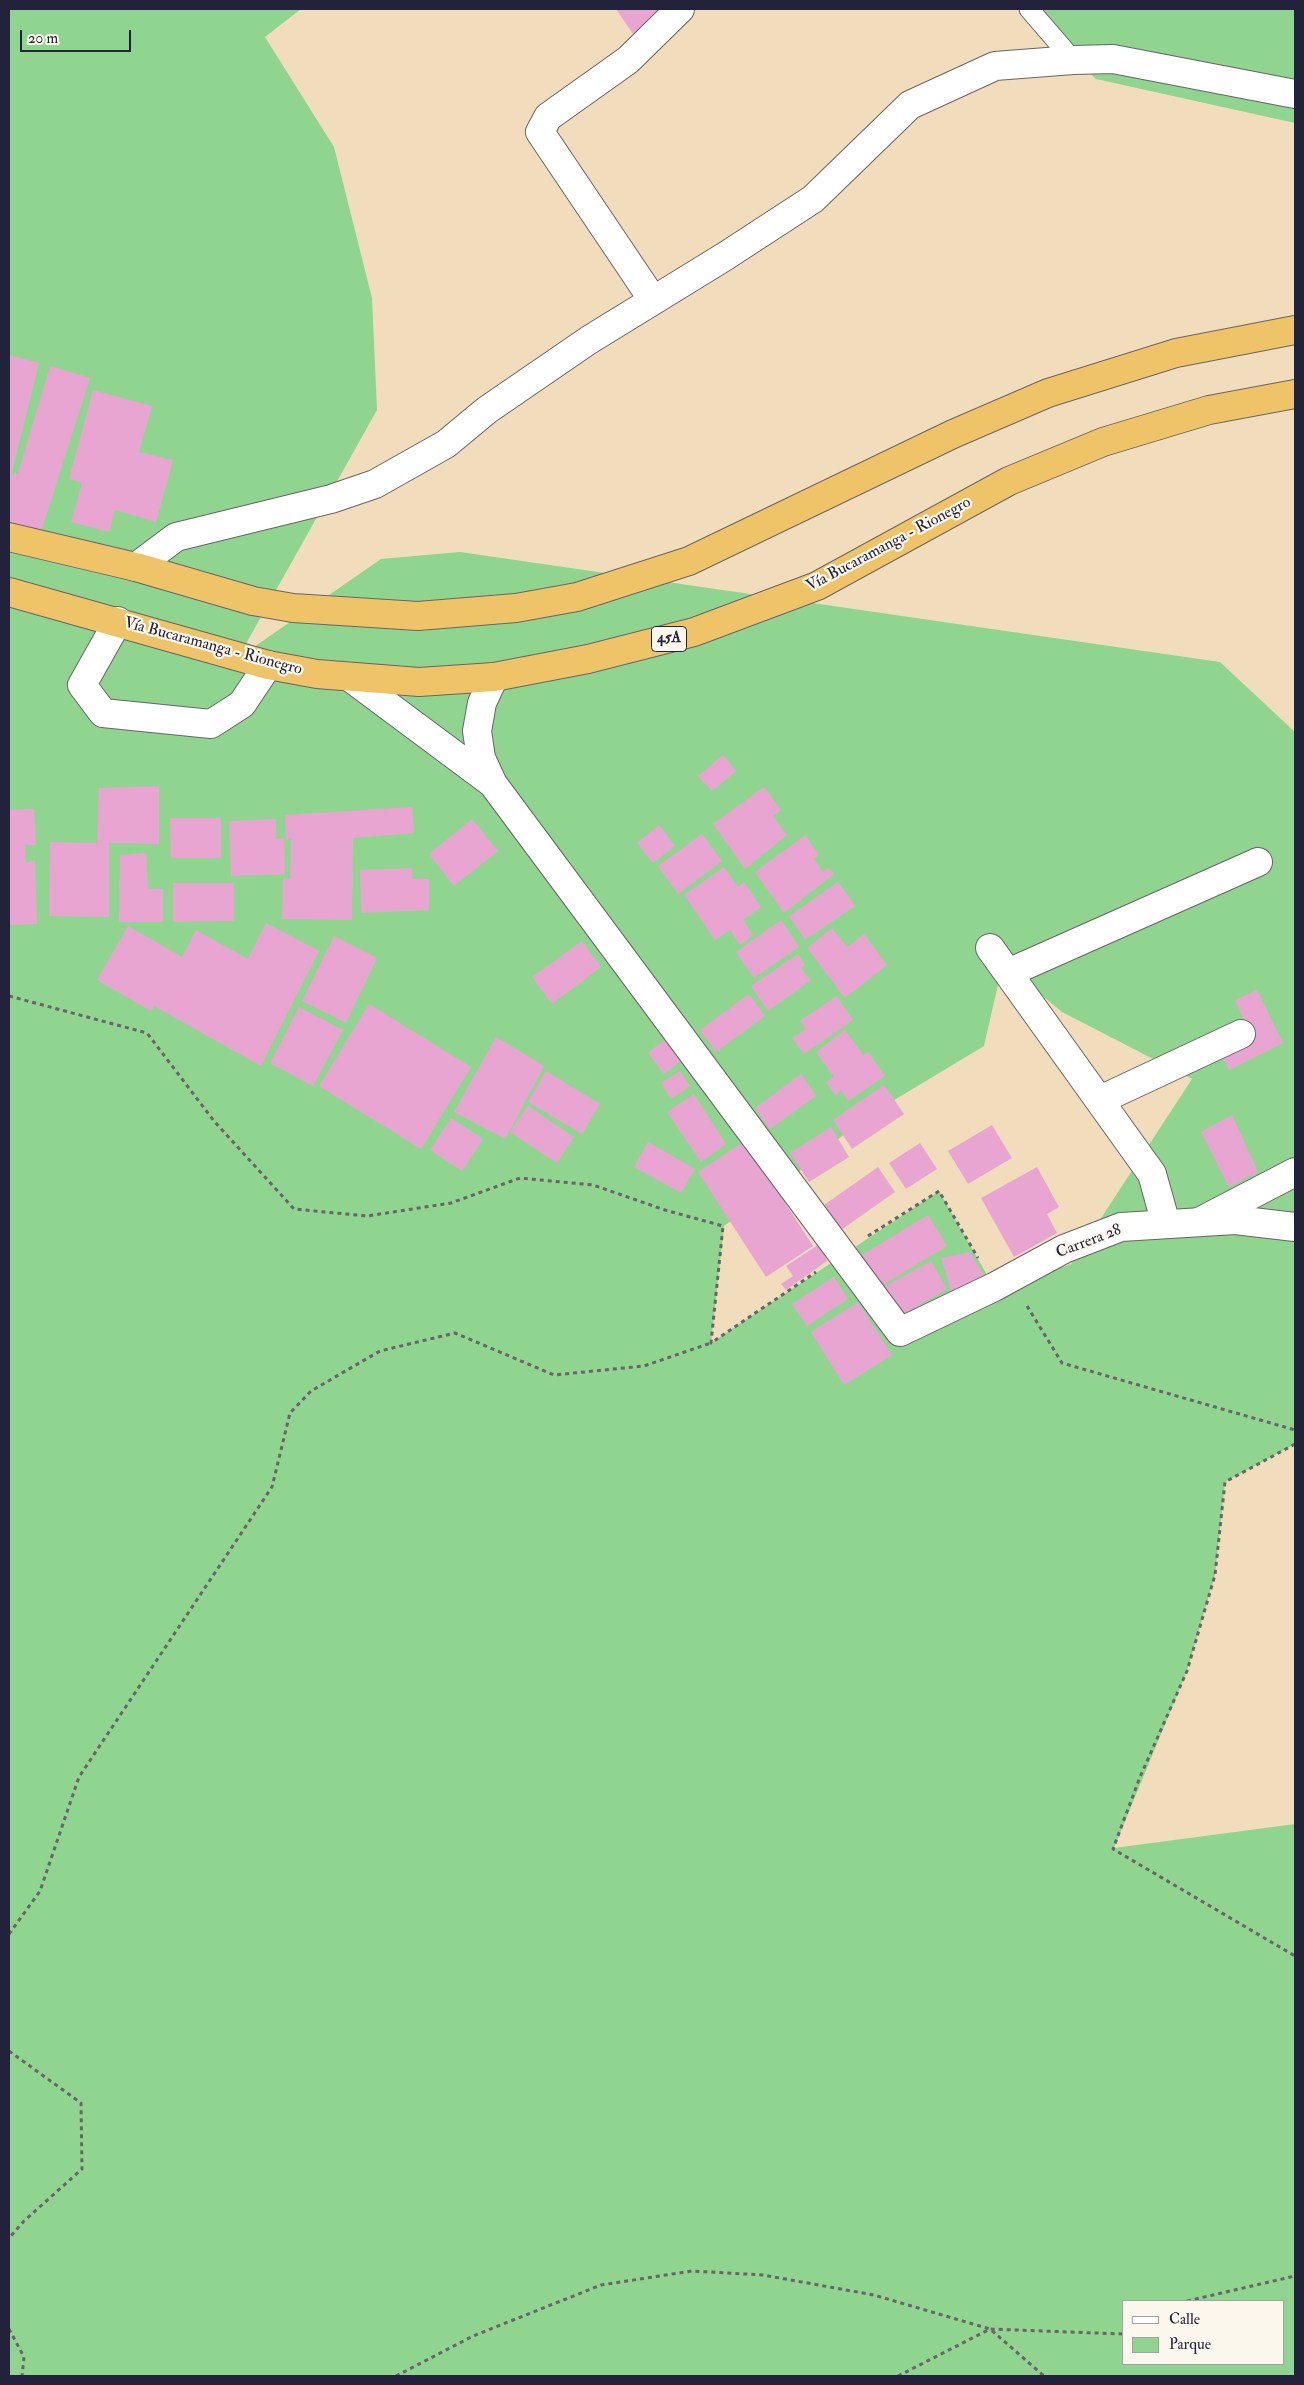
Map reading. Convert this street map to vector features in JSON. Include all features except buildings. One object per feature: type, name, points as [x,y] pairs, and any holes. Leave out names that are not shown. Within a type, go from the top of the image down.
[{"type":"highway","points":[[9,537],[136,568],[253,601],[294,608],[418,616],[516,608],[577,597],[689,561],[953,434],[1048,393],[1176,353],[1295,330]]},
{"type":"highway","name":"Vía Bucaramanga - Rionegro","points":[[9,592],[118,621],[268,665],[351,678],[419,682],[494,677],[588,659],[694,632],[817,586],[1008,481],[1103,442],[1209,410],[1295,394]]},
{"type":"street","points":[[653,300],[540,132],[548,118],[628,60],[680,9]]},
{"type":"street","points":[[136,568],[176,537],[331,499],[375,484],[446,444],[487,410],[589,340],[812,199],[910,105],[995,66],[1113,59],[1295,94]]},
{"type":"street","points":[[118,621],[82,685],[103,714],[211,724],[242,704],[268,665]]},
{"type":"street","points":[[494,677],[482,703],[477,730],[481,758],[493,784],[843,1254]]},
{"type":"street","points":[[351,678],[493,784]]},
{"type":"street","points":[[1008,973],[1258,862]]},
{"type":"street","points":[[990,948],[1152,1174],[1166,1224]]},
{"type":"street","points":[[1100,1100],[1241,1034]]},
{"type":"street","points":[[1199,1222],[1295,1172]]},
{"type":"street","name":"Carrera 28","points":[[843,1254],[900,1332],[994,1287],[1064,1249],[1121,1227],[1234,1220],[1295,1227]]},
{"type":"lane","points":[[1037,11],[1073,60]]},
{"type":"path","points":[[9,996],[147,1033],[214,1122],[294,1209],[367,1216],[451,1203],[520,1178],[593,1186],[665,1210],[724,1226],[711,1343]]},
{"type":"path","points":[[9,1934],[40,1891],[78,1777],[272,1487],[290,1413],[310,1391],[380,1351],[455,1333],[554,1375],[644,1366],[711,1343],[939,1191],[994,1287],[1018,1292],[1062,1363],[1295,1430]]},
{"type":"path","points":[[1295,1444],[1225,1482],[1215,1575],[1187,1671],[1140,1777],[1113,1849],[1295,1956]]},
{"type":"path","points":[[9,2052],[81,2103],[82,2169],[24,2221],[9,2238]]},
{"type":"path","points":[[396,2376],[473,2336],[601,2285],[692,2271],[763,2274],[874,2295],[990,2329],[1122,2334]]},
{"type":"path","points":[[1191,2300],[1295,2276]]},
{"type":"path","points":[[9,2329],[24,2357],[22,2376]]},
{"type":"path","points":[[898,2376],[990,2329]]},
{"type":"path","points":[[990,2329],[1044,2376]]},
{"type":"green space","points":[[9,9],[301,9],[265,37],[334,147],[372,298],[377,410],[238,658],[381,559],[460,552],[1220,662],[1295,732],[1295,1444],[1225,1482],[1215,1575],[1187,1671],[1114,1848],[1295,1824],[1295,2376],[9,2376]],"holes":[[[1003,963],[1062,1012],[1192,1079],[1071,1264],[1016,1284],[1017,1292],[994,1287],[939,1191],[711,1343],[724,1226],[809,1164],[861,1120],[984,1046]]]},
{"type":"green space","points":[[1021,9],[1295,9],[1295,123],[1096,79]]}]
